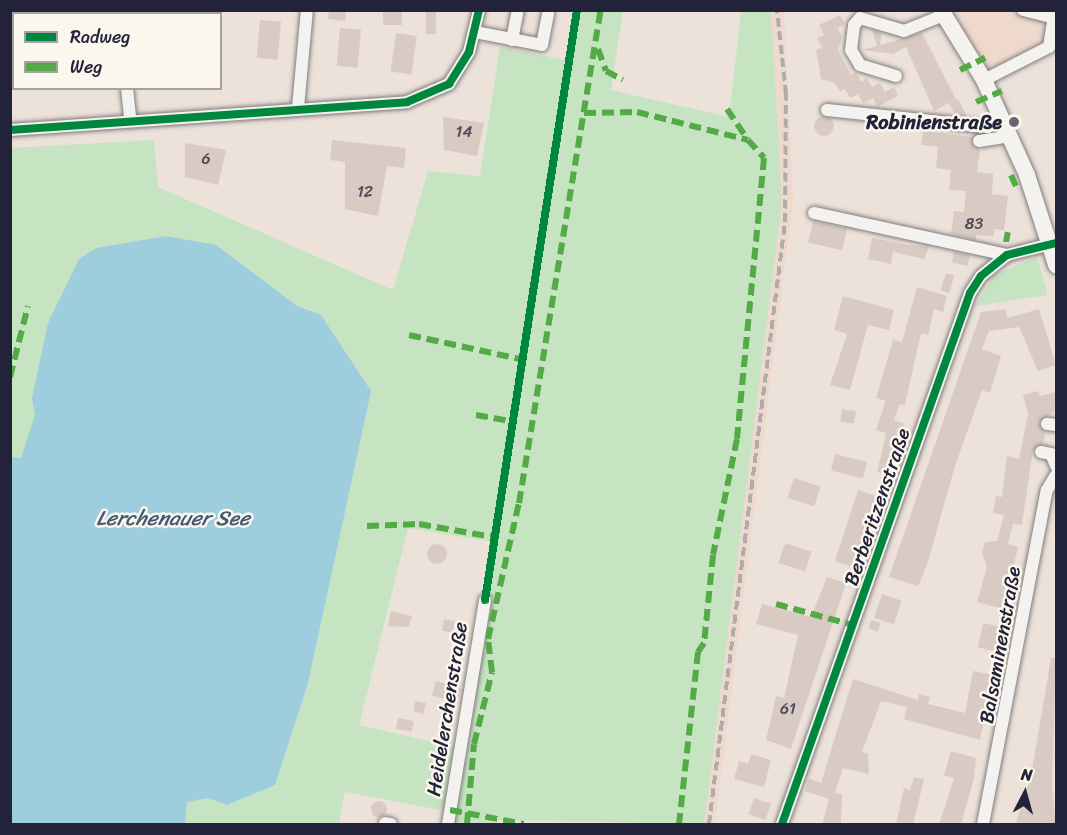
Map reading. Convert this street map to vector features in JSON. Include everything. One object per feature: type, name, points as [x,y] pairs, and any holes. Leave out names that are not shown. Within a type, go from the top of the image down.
[{"type":"main road","points":[[943,13],[984,80],[1053,244],[1056,265]]},
{"type":"street","points":[[298,108],[307,10]]},
{"type":"street","points":[[10,130],[130,119],[407,102],[449,84],[475,32],[479,10]]},
{"type":"street","points":[[509,39],[511,10]]},
{"type":"street","points":[[509,39],[518,10]]},
{"type":"street","points":[[984,80],[1052,47],[1055,14],[1023,10]]},
{"type":"street","points":[[896,76],[868,70],[856,59],[854,25],[860,18],[904,32],[943,13]]},
{"type":"street","points":[[475,32],[542,45],[544,14]]},
{"type":"street","points":[[128,90],[130,119]]},
{"type":"street","points":[[827,110],[1005,128]]},
{"type":"street","points":[[979,141],[1005,128]]},
{"type":"street","name":"Berberitzenstraße","points":[[814,213],[1007,255]]},
{"type":"street","name":"Berberitzenstraße","points":[[782,825],[970,293],[981,276],[1007,255],[1053,244]]},
{"type":"street","points":[[1041,452],[1051,454],[1056,466]]},
{"type":"street","name":"Balsaminenstraße","points":[[983,825],[1047,489],[1056,475]]},
{"type":"street","name":"Heidelerchenstraße","points":[[448,825],[484,600]]},
{"type":"shaded area","points":[[771,11],[784,11],[793,200],[715,824],[704,824],[782,200]]},
{"type":"shaded area","points":[[942,11],[1056,11],[1056,46],[982,79]]},
{"type":"green space","points":[[579,11],[623,11],[611,90],[729,117],[741,11],[771,11],[782,200],[704,824],[494,820],[493,824],[451,824],[452,812],[345,792],[339,824],[11,824],[11,148],[154,140],[158,187],[393,290],[428,171],[480,176],[500,47],[570,61]],"holes":[[[408,528],[494,542],[463,749],[359,725]]]},
{"type":"green space","points":[[1037,257],[1048,295],[975,306],[994,275]]},
{"type":"water","name":"Lerchenauer See","points":[[166,236],[216,245],[297,306],[321,315],[371,391],[308,683],[275,785],[227,805],[208,798],[187,802],[185,824],[11,824],[11,457],[21,458],[35,415],[32,398],[48,323],[79,259],[96,248]]},
{"type":"building","points":[[329,10],[346,10],[345,21],[328,19]]},
{"type":"building","points":[[383,10],[402,10],[402,25],[383,25]]},
{"type":"building","points":[[426,10],[436,10],[436,34],[426,34]]},
{"type":"building","points":[[840,15],[845,24],[838,28],[842,37],[838,50],[851,75],[856,73],[861,82],[867,78],[872,87],[880,83],[885,92],[894,87],[898,96],[877,107],[873,98],[863,103],[858,94],[850,98],[845,89],[840,92],[835,83],[821,79],[816,50],[822,47],[817,38],[824,35],[819,25]]},
{"type":"building","points":[[260,20],[281,22],[278,60],[257,58]]},
{"type":"building","points":[[340,28],[361,30],[358,68],[337,66]]},
{"type":"building","points":[[872,30],[882,33],[880,45],[922,33],[956,99],[934,111],[906,47],[893,54],[863,50],[877,46]]},
{"type":"building","points":[[396,33],[417,36],[411,75],[391,72]]},
{"type":"building","points":[[958,99],[967,116],[955,115],[949,103]]},
{"type":"building","points":[[824,116],[831,119],[834,126],[831,133],[824,136],[817,133],[814,126],[817,119]]},
{"type":"building","points":[[443,117],[484,123],[477,156],[444,150]]},
{"type":"building","points":[[923,131],[972,137],[980,151],[977,172],[993,174],[992,194],[1008,196],[1004,230],[994,229],[994,236],[976,235],[976,240],[951,234],[954,211],[964,212],[966,191],[949,190],[951,170],[936,168],[938,147],[921,145]]},
{"type":"building","points":[[332,140],[406,148],[404,168],[387,166],[378,216],[345,209],[345,162],[330,160]]},
{"type":"building","points":[[185,143],[226,150],[218,185],[185,177]]},
{"type":"building","points":[[813,221],[847,229],[842,250],[808,242]]},
{"type":"building","points":[[872,238],[929,247],[924,259],[893,252],[891,264],[868,259]]},
{"type":"building","points":[[954,252],[970,255],[968,266],[952,263]]},
{"type":"building","points":[[946,273],[955,276],[949,293],[940,290]]},
{"type":"building","points":[[917,287],[947,296],[943,312],[934,309],[928,335],[921,333],[905,405],[900,404],[894,420],[904,424],[889,475],[877,472],[886,433],[876,430],[886,401],[876,398],[893,340],[902,342]]},
{"type":"building","points":[[843,296],[894,310],[889,330],[868,325],[850,390],[830,385],[847,334],[834,330]]},
{"type":"building","points":[[1006,309],[1007,318],[1039,309],[1056,365],[1038,371],[1019,327],[989,331],[982,349],[1001,356],[990,393],[982,390],[955,466],[927,565],[918,586],[889,577],[981,312]]},
{"type":"building","points":[[1038,391],[1040,396],[1056,392],[1056,410],[1039,423],[1045,432],[1043,444],[1033,450],[1022,525],[1013,524],[1008,544],[1018,547],[1003,609],[977,602],[987,567],[982,553],[985,542],[997,541],[1004,515],[993,513],[996,496],[1002,497],[1007,456],[1019,459],[1028,414],[1023,395]]},
{"type":"building","points":[[842,409],[856,411],[854,424],[840,422]]},
{"type":"building","points":[[835,454],[867,462],[863,478],[831,470]]},
{"type":"building","points":[[794,478],[821,487],[814,507],[788,498]]},
{"type":"building","points":[[858,490],[879,497],[856,568],[835,561]]},
{"type":"building","points":[[785,543],[812,552],[805,572],[779,563]]},
{"type":"building","points":[[437,544],[444,547],[447,554],[444,561],[437,564],[430,561],[427,554],[430,547]]},
{"type":"building","points":[[827,577],[846,583],[791,749],[766,740],[776,696],[784,698],[798,635],[756,624],[762,604],[811,617]]},
{"type":"building","points":[[882,594],[902,601],[894,624],[874,618]]},
{"type":"building","points":[[391,611],[412,616],[409,627],[388,626]]},
{"type":"building","points":[[444,619],[455,621],[453,633],[442,631]]},
{"type":"building","points":[[871,620],[881,623],[878,632],[868,629]]},
{"type":"building","points":[[983,623],[1002,627],[996,651],[978,647]]},
{"type":"building","points":[[1051,658],[1056,658],[1052,787],[1056,825],[1023,825],[1016,822],[1031,776]]},
{"type":"building","points":[[973,671],[994,675],[980,740],[904,719],[907,707],[881,701],[862,752],[868,754],[869,774],[843,768],[835,793],[842,794],[841,825],[822,825],[829,799],[805,791],[809,778],[821,783],[853,679],[918,700],[919,694],[930,697],[928,704],[965,713]]},
{"type":"building","points":[[436,681],[461,688],[457,703],[432,695]]},
{"type":"building","points":[[415,701],[426,703],[423,714],[413,711]]},
{"type":"building","points":[[398,718],[414,721],[412,732],[396,729]]},
{"type":"building","points":[[951,751],[976,758],[974,778],[961,825],[939,825],[954,778],[944,775]]},
{"type":"building","points":[[751,754],[771,760],[764,787],[734,779],[739,761],[748,764]]},
{"type":"building","points":[[914,777],[924,779],[913,825],[896,825],[904,788],[910,790]]},
{"type":"building","points":[[754,798],[771,804],[765,820],[748,814]]},
{"type":"building","points":[[379,801],[385,803],[387,809],[385,815],[379,817],[373,815],[371,809],[373,803]]},
{"type":"railway","points":[[709,824],[785,222],[786,94],[777,10]]},
{"type":"marked path","points":[[467,824],[474,744],[492,672],[488,639],[519,503],[601,10]]},
{"type":"marked path","points":[[598,49],[606,71],[623,80]]},
{"type":"marked path","points":[[960,70],[985,58]]},
{"type":"marked path","points":[[976,102],[1002,91]]},
{"type":"marked path","points":[[727,109],[748,140]]},
{"type":"marked path","points":[[584,113],[637,112],[748,140],[764,158],[737,439],[713,555],[704,643],[698,652],[679,824]]},
{"type":"marked path","points":[[1011,175],[1018,191]]},
{"type":"marked path","points":[[1006,242],[1008,232]]},
{"type":"marked path","points":[[10,377],[28,306]]},
{"type":"marked path","points":[[409,335],[520,359]]},
{"type":"marked path","points":[[476,415],[510,421]]},
{"type":"marked path","points":[[367,526],[419,524],[493,537]]},
{"type":"marked path","points":[[776,604],[853,625]]},
{"type":"marked path","points":[[450,810],[524,824]]},
{"type":"cycle path","points":[[10,130],[407,102],[449,84],[469,52],[479,10]]},
{"type":"cycle path","points":[[485,600],[577,10]]},
{"type":"cycle path","points":[[782,824],[970,293],[981,276],[1007,255],[1056,243]]},
{"type":"place","name":"Robinienstraße","points":[[1014,122]]}]
